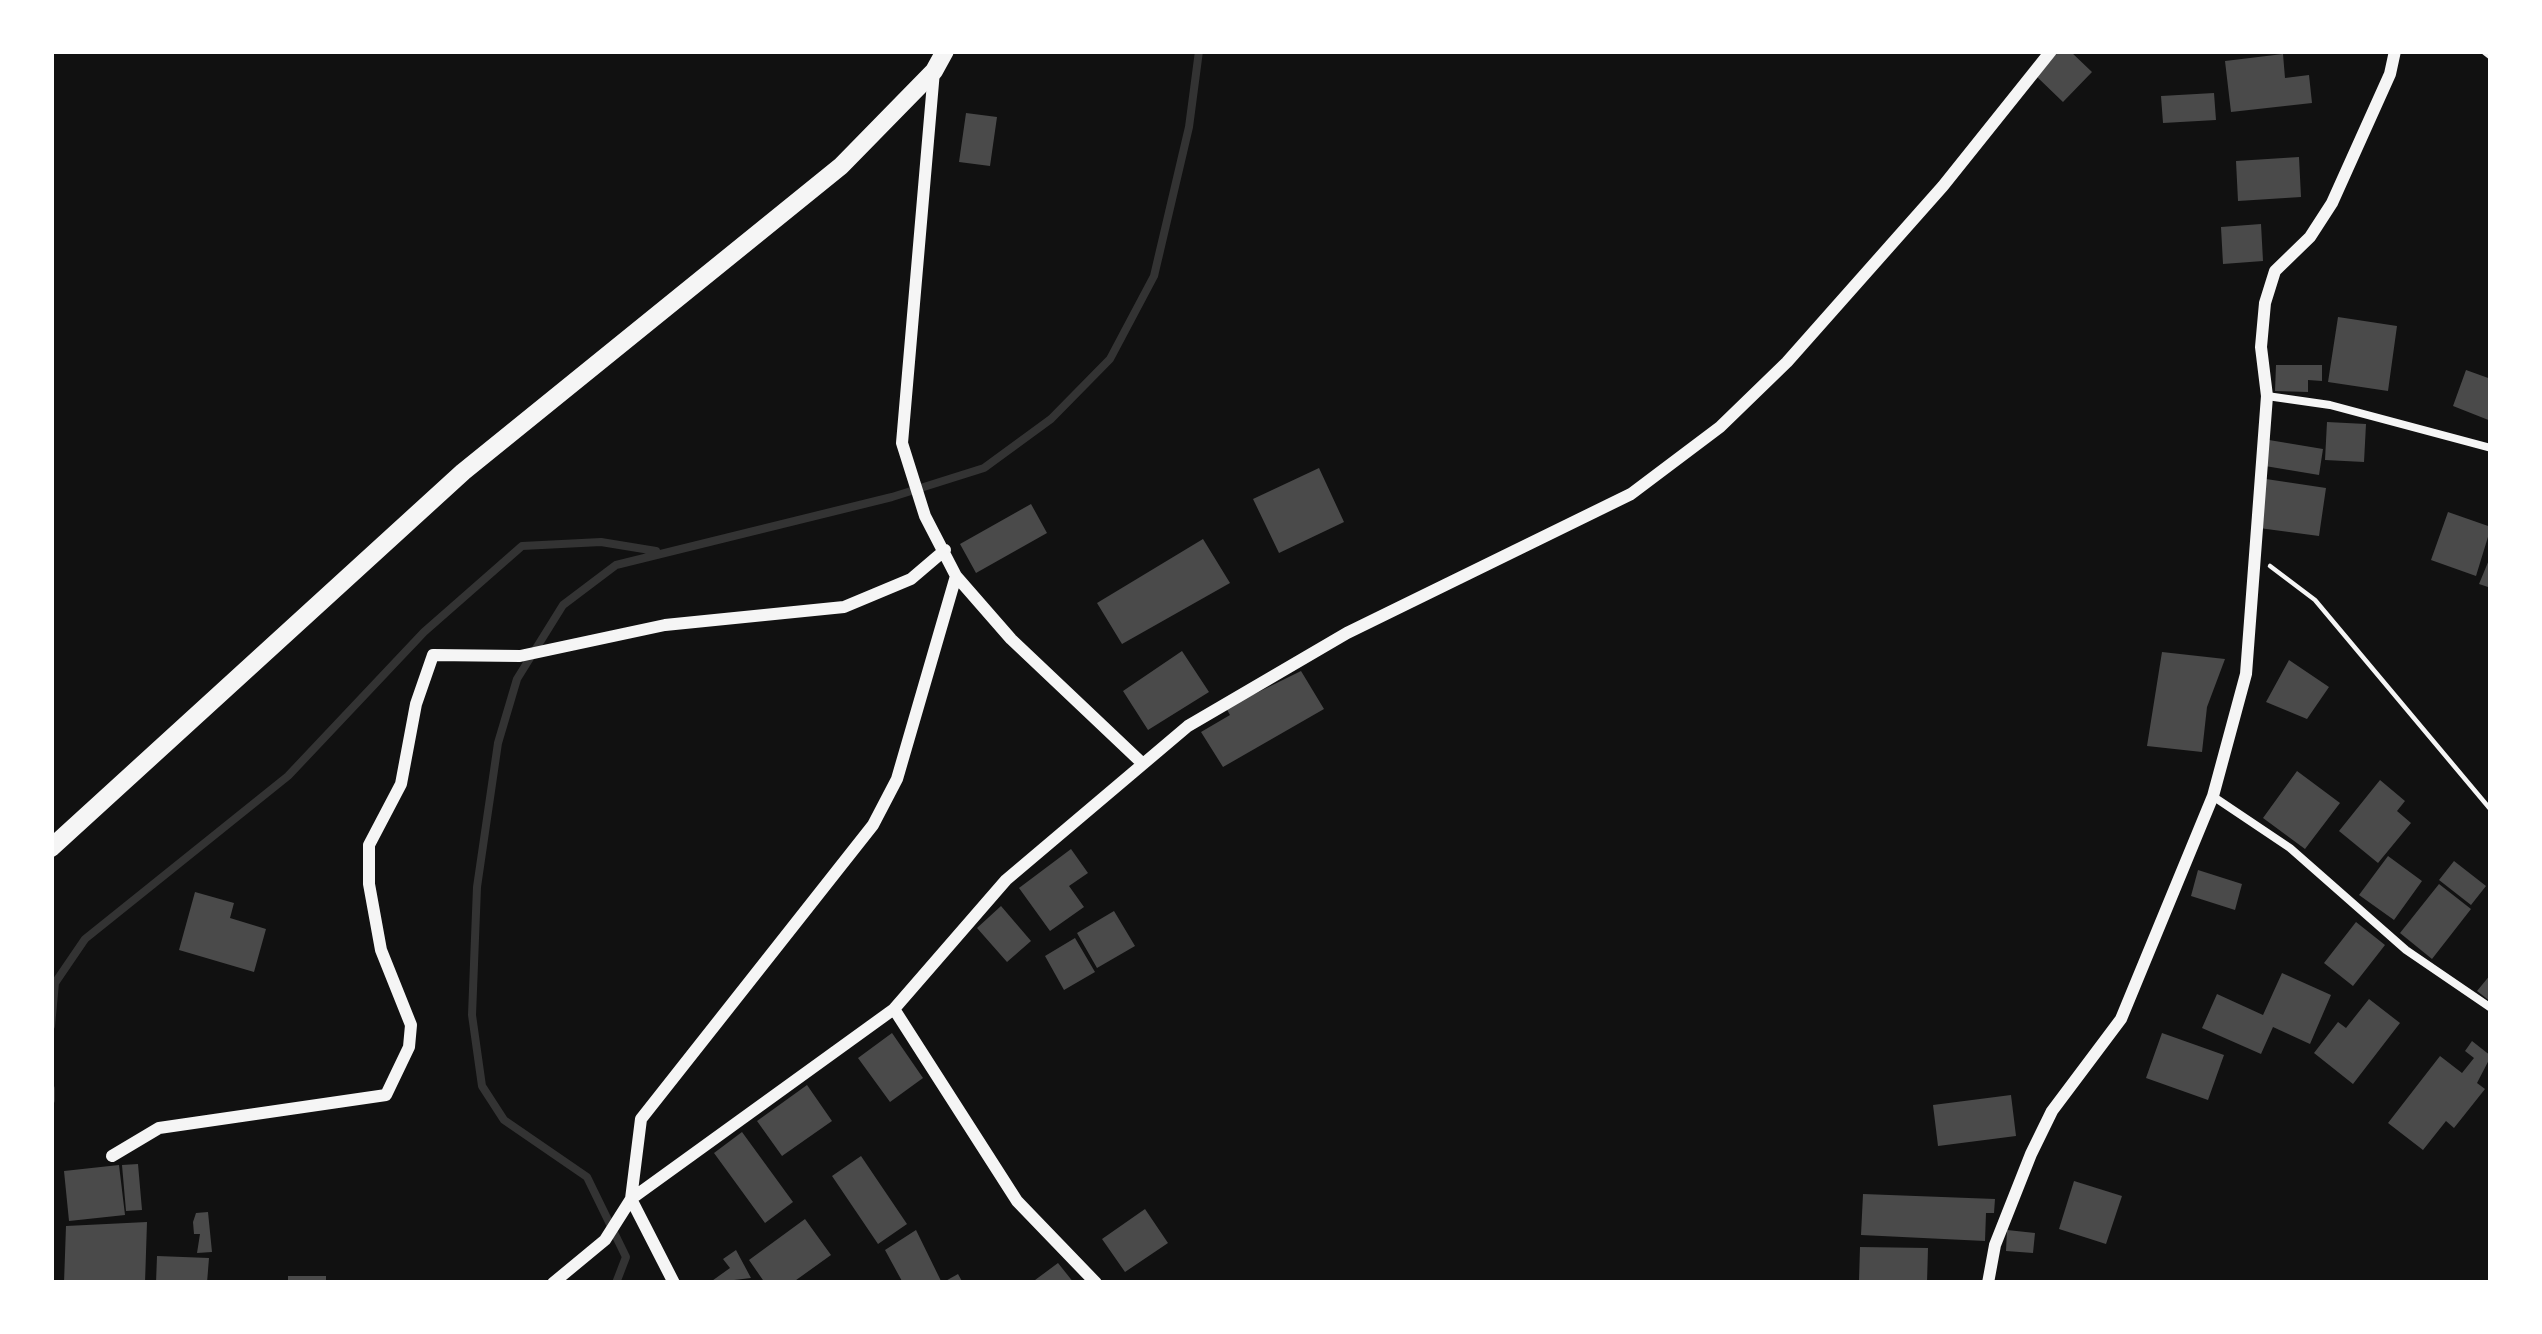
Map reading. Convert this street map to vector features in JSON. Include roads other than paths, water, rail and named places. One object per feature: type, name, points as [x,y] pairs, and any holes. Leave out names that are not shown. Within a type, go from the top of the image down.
[{"type":"street","points":[[51,848],[463,472],[842,166],[934,70],[945,51]]},
{"type":"street","points":[[553,1283],[605,1240],[627,1206],[894,1009],[962,935],[983,902],[1188,726],[1264,677],[1590,516],[1668,468],[1787,362],[1943,186],[2050,51]]},
{"type":"street","points":[[1988,1283],[1995,1245],[2031,1154],[2052,1111],[2121,1018],[2213,796],[2246,674],[2267,396],[2261,347],[2275,271],[2310,237],[2332,203],[2390,74],[2395,51]]},
{"type":"street","points":[[934,70],[902,443],[925,516],[956,576],[1011,639],[1143,764]]},
{"type":"street","points":[[112,1156],[158,1128],[386,1095],[409,1047],[411,1025],[381,950],[369,884],[369,845],[401,784],[416,704],[433,655],[554,652],[665,625],[844,607],[911,579],[945,550]]},
{"type":"street","points":[[674,1283],[627,1206],[640,1119],[873,825],[897,779],[956,576]]},
{"type":"street","points":[[894,1009],[1017,1201],[1096,1283]]},
{"type":"lane","points":[[2267,396],[2406,423],[2491,448]]},
{"type":"lane","points":[[2213,796],[2290,848],[2406,950],[2491,1008]]},
{"type":"waterway","points":[[616,1283],[626,1257],[587,1177],[504,1120],[482,1086],[472,1015],[477,887],[498,743],[517,679],[563,605],[616,565],[892,497],[984,468],[1051,419],[1110,359],[1154,276],[1189,127],[1199,51]]},
{"type":"waterway","points":[[51,1026],[55,983],[85,939],[288,776],[424,632],[522,546],[601,542],[656,551]]},
{"type":"waterway","points":[[51,1089],[51,1100]]}]
